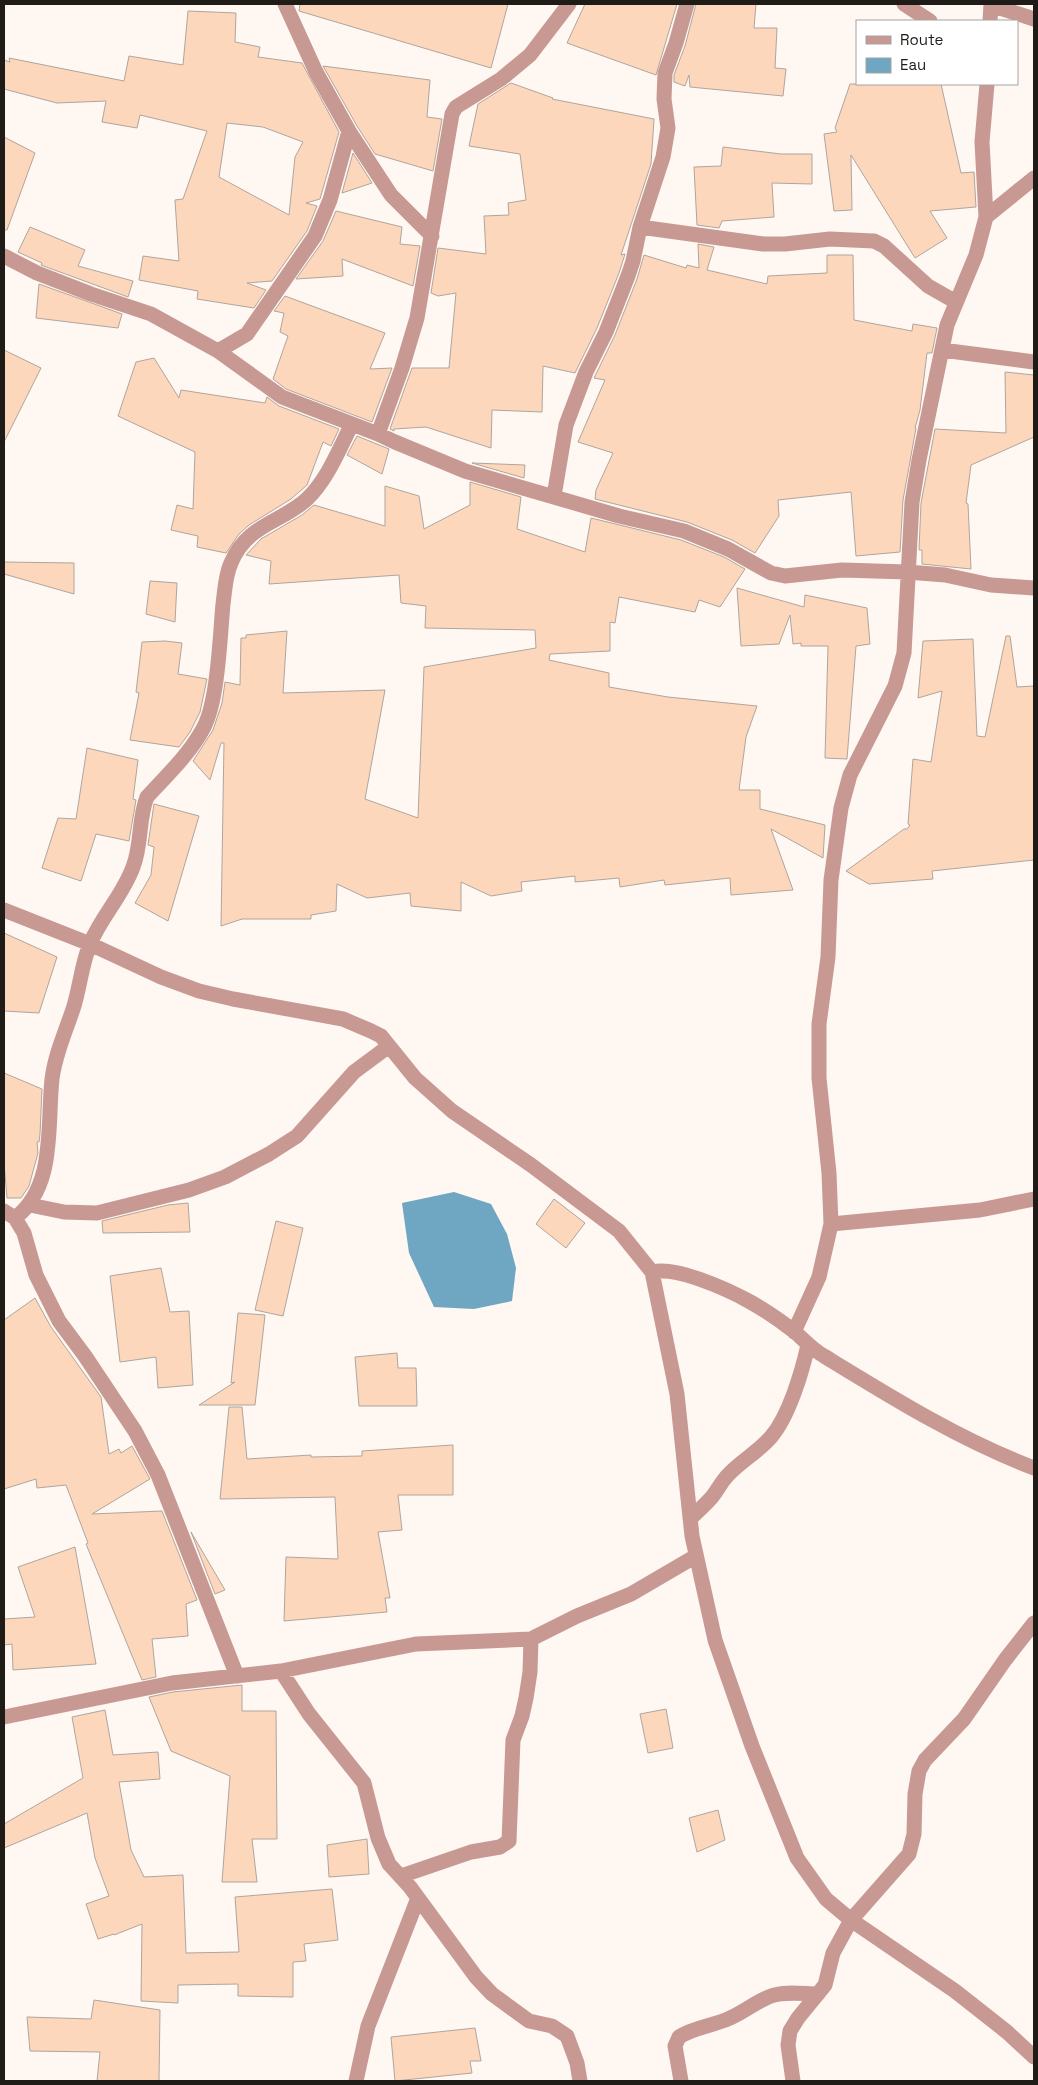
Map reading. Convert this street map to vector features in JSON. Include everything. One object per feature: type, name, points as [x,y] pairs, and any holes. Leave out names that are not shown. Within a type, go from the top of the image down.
[{"type":"street","points":[[285,4],[316,72],[349,131],[391,195],[432,236]]},
{"type":"street","points":[[378,434],[418,318],[452,114],[456,107],[501,79],[530,55],[569,4]]},
{"type":"street","points":[[554,496],[566,426],[586,372],[606,332],[628,276],[640,227],[666,145],[668,128],[664,99],[665,73],[687,4]]},
{"type":"street","points":[[904,4],[928,20]]},
{"type":"street","points":[[990,20],[991,4],[1034,19]]},
{"type":"street","points":[[794,1332],[819,1277],[831,1224],[829,1173],[819,1078],[819,1024],[828,957],[831,880],[841,808],[850,775],[895,686],[901,669],[904,653],[912,502],[919,460],[930,416],[948,325],[976,255],[986,217],[982,142],[987,85]]},
{"type":"street","points":[[218,351],[247,334],[314,236],[330,200],[349,131]]},
{"type":"street","points":[[986,217],[1034,178]]},
{"type":"street","points":[[640,227],[763,244],[785,244],[830,239],[874,241],[884,246],[928,286],[956,302]]},
{"type":"street","points":[[4,256],[37,273],[82,291],[151,314],[218,351],[282,397],[378,434],[465,471],[619,516],[684,531],[728,549],[767,572],[794,576],[842,570],[908,572],[945,575],[991,585],[1034,588]]},
{"type":"street","points":[[942,350],[1034,362]]},
{"type":"street","points":[[30,1205],[38,1191],[44,1169],[55,1065],[74,1006],[90,944],[124,888],[134,866],[146,797],[192,747],[205,726],[214,690],[226,581],[231,563],[238,550],[257,529],[290,511],[307,499],[325,476],[352,424]]},
{"type":"street","points":[[4,910],[90,944],[161,977],[214,995],[343,1019],[371,1030],[381,1036],[415,1078],[452,1111],[531,1165],[619,1231],[652,1272],[677,1394],[690,1518],[696,1556],[715,1640],[752,1746],[797,1858],[812,1882],[826,1899],[851,1920],[955,1992],[1007,2032],[1034,2057]]},
{"type":"street","points":[[237,1676],[158,1474],[135,1431],[59,1321],[48,1302],[36,1275],[24,1233],[10,1214],[30,1205],[64,1212],[97,1213],[189,1190],[225,1177],[269,1154],[297,1136],[354,1072],[389,1046]]},
{"type":"street","points":[[831,1224],[980,1210],[1034,1199]]},
{"type":"street","points":[[652,1272],[659,1270],[677,1272],[752,1301],[822,1355],[918,1412],[1000,1455],[1034,1468]]},
{"type":"street","points":[[690,1518],[713,1496],[725,1477],[759,1450],[772,1435],[783,1416],[799,1380],[808,1344]]},
{"type":"street","points":[[4,1717],[172,1683],[281,1671],[416,1644],[531,1639],[577,1616],[631,1594],[696,1556]]},
{"type":"street","points":[[793,2081],[788,2040],[798,2018],[818,1994],[827,1978],[833,1953],[851,1920],[909,1854],[914,1834],[918,1778],[925,1760],[964,1719],[1005,1660],[1034,1623]]},
{"type":"street","points":[[401,1876],[471,1852],[500,1847],[509,1841],[514,1740],[526,1698],[530,1672],[531,1639]]},
{"type":"street","points":[[281,1671],[309,1714],[364,1783],[383,1853],[389,1864],[418,1898],[476,1977],[497,1999],[529,2021],[552,2026],[567,2036],[575,2057],[580,2081]]},
{"type":"street","points":[[356,2081],[368,2026],[418,1898]]},
{"type":"street","points":[[681,2081],[675,2046],[679,2037],[693,2030],[714,2025],[730,2018],[771,1996],[818,1994]]},
{"type":"water","points":[[454,1192],[491,1204],[507,1234],[516,1268],[512,1301],[474,1309],[434,1307],[409,1253],[402,1203]]},
{"type":"building","points":[[300,4],[508,4],[491,68],[299,11]]},
{"type":"building","points":[[585,4],[677,4],[656,75],[567,43]]},
{"type":"building","points":[[696,4],[756,4],[754,28],[777,28],[775,68],[786,69],[783,96],[690,87],[689,75],[685,86],[674,82],[674,75],[685,46]]},
{"type":"building","points":[[188,11],[236,13],[235,42],[260,47],[258,57],[302,63],[339,132],[320,199],[306,203],[317,206],[307,231],[272,281],[247,283],[266,290],[254,308],[197,299],[198,291],[139,280],[143,256],[179,261],[175,200],[183,199],[207,131],[140,115],[137,128],[102,122],[106,101],[57,103],[4,89],[4,60],[10,62],[9,58],[124,81],[129,56],[183,65]],"holes":[[[227,123],[263,127],[303,142],[295,157],[289,215],[219,177]]]},
{"type":"building","points":[[323,66],[430,80],[427,117],[442,119],[433,171],[375,154]]},
{"type":"building","points":[[511,83],[552,99],[654,119],[651,164],[621,255],[625,254],[619,273],[597,328],[575,373],[543,366],[542,412],[492,410],[491,448],[426,427],[394,429],[394,431],[390,429],[412,368],[449,368],[456,293],[438,296],[431,293],[438,248],[486,254],[484,216],[509,215],[508,203],[526,200],[520,154],[469,146],[478,104]]},
{"type":"building","points":[[850,84],[941,85],[961,173],[974,172],[976,207],[930,211],[947,238],[915,258],[851,155],[852,210],[834,211],[824,134],[837,132],[835,128]]},
{"type":"building","points":[[4,137],[35,153],[7,230],[4,230]]},
{"type":"building","points":[[723,147],[781,154],[812,154],[812,184],[772,183],[774,217],[722,221],[719,228],[697,225],[694,167],[721,166]]},
{"type":"building","points":[[353,153],[372,183],[342,193]]},
{"type":"building","points":[[336,211],[402,227],[400,244],[420,246],[413,286],[342,259],[343,276],[296,279],[323,241]]},
{"type":"building","points":[[30,227],[85,250],[78,266],[133,281],[128,297],[41,265],[42,263],[18,252]]},
{"type":"building","points":[[698,244],[714,247],[707,270],[767,284],[768,276],[827,273],[827,255],[853,255],[854,320],[912,331],[913,324],[937,328],[932,353],[927,353],[920,410],[915,428],[903,500],[900,552],[856,556],[851,492],[778,500],[779,516],[755,553],[732,540],[687,522],[595,499],[596,490],[613,453],[578,442],[605,380],[594,378],[615,335],[637,279],[644,255],[686,268],[687,265],[699,268]]},
{"type":"building","points":[[39,284],[122,314],[118,328],[36,318]]},
{"type":"building","points":[[285,296],[385,333],[370,369],[392,368],[372,422],[286,389],[273,379],[288,336],[280,332],[284,313],[274,311]]},
{"type":"building","points":[[4,350],[41,368],[4,442]]},
{"type":"building","points":[[154,358],[179,398],[181,390],[265,403],[267,397],[279,406],[339,429],[331,446],[323,442],[307,485],[291,499],[249,525],[239,534],[226,553],[197,547],[198,536],[171,530],[177,505],[193,509],[195,452],[118,416],[136,362]]},
{"type":"building","points":[[1005,372],[1034,375],[1034,437],[971,465],[966,503],[968,504],[971,569],[922,564],[922,550],[919,550],[921,503],[935,429],[1006,433]]},
{"type":"building","points":[[357,436],[389,449],[382,474],[347,455]]},
{"type":"building","points":[[472,463],[525,465],[524,478]]},
{"type":"building","points":[[470,482],[521,497],[517,529],[585,552],[591,518],[681,540],[724,557],[745,569],[720,607],[699,600],[695,612],[619,597],[615,623],[610,622],[610,651],[550,654],[549,660],[609,673],[609,687],[668,697],[757,706],[746,737],[739,790],[760,790],[760,809],[825,825],[823,858],[771,829],[793,890],[731,895],[730,878],[665,885],[664,880],[620,887],[619,878],[575,882],[575,876],[521,882],[522,891],[491,896],[461,882],[461,911],[411,906],[410,893],[367,898],[337,884],[336,911],[311,915],[311,919],[242,919],[221,926],[224,743],[221,743],[210,780],[193,761],[213,730],[222,703],[225,682],[240,685],[241,638],[246,638],[246,635],[287,631],[283,693],[385,690],[365,799],[418,818],[424,667],[536,648],[535,630],[425,628],[426,606],[401,603],[399,575],[269,584],[271,561],[246,555],[261,539],[302,515],[314,505],[385,526],[385,486],[419,496],[424,529],[470,505]]},
{"type":"building","points":[[4,562],[74,563],[74,594],[4,574]]},
{"type":"building","points":[[150,581],[177,583],[175,622],[146,614]]},
{"type":"building","points":[[737,588],[804,607],[805,595],[867,608],[870,644],[856,646],[847,759],[825,758],[828,646],[801,646],[801,643],[793,644],[790,615],[779,644],[741,646]]},
{"type":"building","points":[[1006,636],[1010,636],[1017,687],[1034,686],[1034,860],[932,871],[933,879],[869,884],[846,871],[910,825],[908,824],[913,759],[931,762],[942,691],[918,698],[923,641],[973,639],[977,736],[985,737]]},
{"type":"building","points":[[165,641],[182,643],[178,674],[207,679],[200,712],[190,732],[179,747],[130,740],[139,693],[136,692],[142,642]]},
{"type":"building","points":[[87,748],[138,760],[133,799],[136,800],[129,841],[96,834],[81,881],[42,868],[58,818],[76,819]]},
{"type":"building","points":[[154,804],[199,816],[168,921],[135,903],[151,875],[154,847],[148,845]]},
{"type":"building","points":[[4,933],[57,957],[39,1013],[4,1011]]},
{"type":"building","points":[[4,1073],[42,1089],[40,1134],[39,1142],[37,1142],[38,1153],[29,1186],[21,1198],[7,1198],[4,1162]]},
{"type":"building","points":[[554,1199],[585,1223],[566,1248],[536,1224]]},
{"type":"building","points":[[188,1203],[190,1232],[103,1233],[102,1221],[168,1205]]},
{"type":"building","points":[[276,1221],[303,1228],[283,1316],[255,1310]]},
{"type":"building","points":[[161,1268],[170,1312],[189,1311],[193,1385],[158,1388],[156,1357],[120,1362],[110,1276]]},
{"type":"building","points":[[35,1298],[51,1327],[101,1397],[109,1454],[119,1449],[121,1453],[132,1446],[150,1479],[92,1514],[162,1511],[197,1600],[186,1604],[188,1636],[152,1639],[156,1677],[142,1680],[86,1544],[88,1543],[66,1485],[37,1488],[36,1479],[4,1489],[4,1320]]},
{"type":"building","points":[[238,1313],[265,1315],[255,1405],[199,1405],[235,1382],[231,1383]]},
{"type":"building","points":[[397,1353],[398,1368],[416,1368],[417,1406],[359,1406],[355,1357]]},
{"type":"building","points":[[229,1407],[242,1407],[247,1459],[311,1455],[311,1457],[362,1456],[362,1451],[453,1445],[453,1495],[398,1495],[402,1530],[378,1532],[390,1598],[385,1598],[387,1612],[284,1621],[286,1557],[338,1559],[335,1497],[220,1499]]},
{"type":"building","points":[[191,1532],[225,1590],[215,1594]]},
{"type":"building","points":[[75,1547],[96,1664],[13,1670],[12,1644],[4,1645],[4,1619],[35,1617],[18,1567]]},
{"type":"building","points":[[242,1685],[242,1711],[276,1711],[277,1839],[252,1839],[257,1882],[222,1882],[230,1776],[171,1751],[149,1697],[173,1692]]},
{"type":"building","points":[[666,1709],[673,1748],[648,1753],[640,1714]]},
{"type":"building","points":[[105,1710],[113,1755],[158,1752],[160,1779],[119,1782],[131,1850],[144,1877],[183,1875],[186,1953],[239,1952],[235,1897],[332,1889],[338,1940],[304,1944],[306,1961],[293,1962],[293,1997],[238,1996],[238,1984],[178,1985],[178,2003],[141,2001],[142,1924],[98,1939],[86,1904],[109,1896],[95,1858],[87,1813],[4,1848],[4,1824],[83,1778],[72,1717]]},
{"type":"building","points":[[718,1810],[725,1840],[697,1852],[689,1818]]},
{"type":"building","points":[[367,1839],[369,1874],[329,1877],[327,1845]]},
{"type":"building","points":[[94,2000],[160,2010],[159,2081],[97,2081],[100,2052],[30,2051],[27,2017],[91,2019]]},
{"type":"building","points":[[475,2028],[481,2061],[470,2061],[472,2073],[395,2081],[391,2037]]}]
